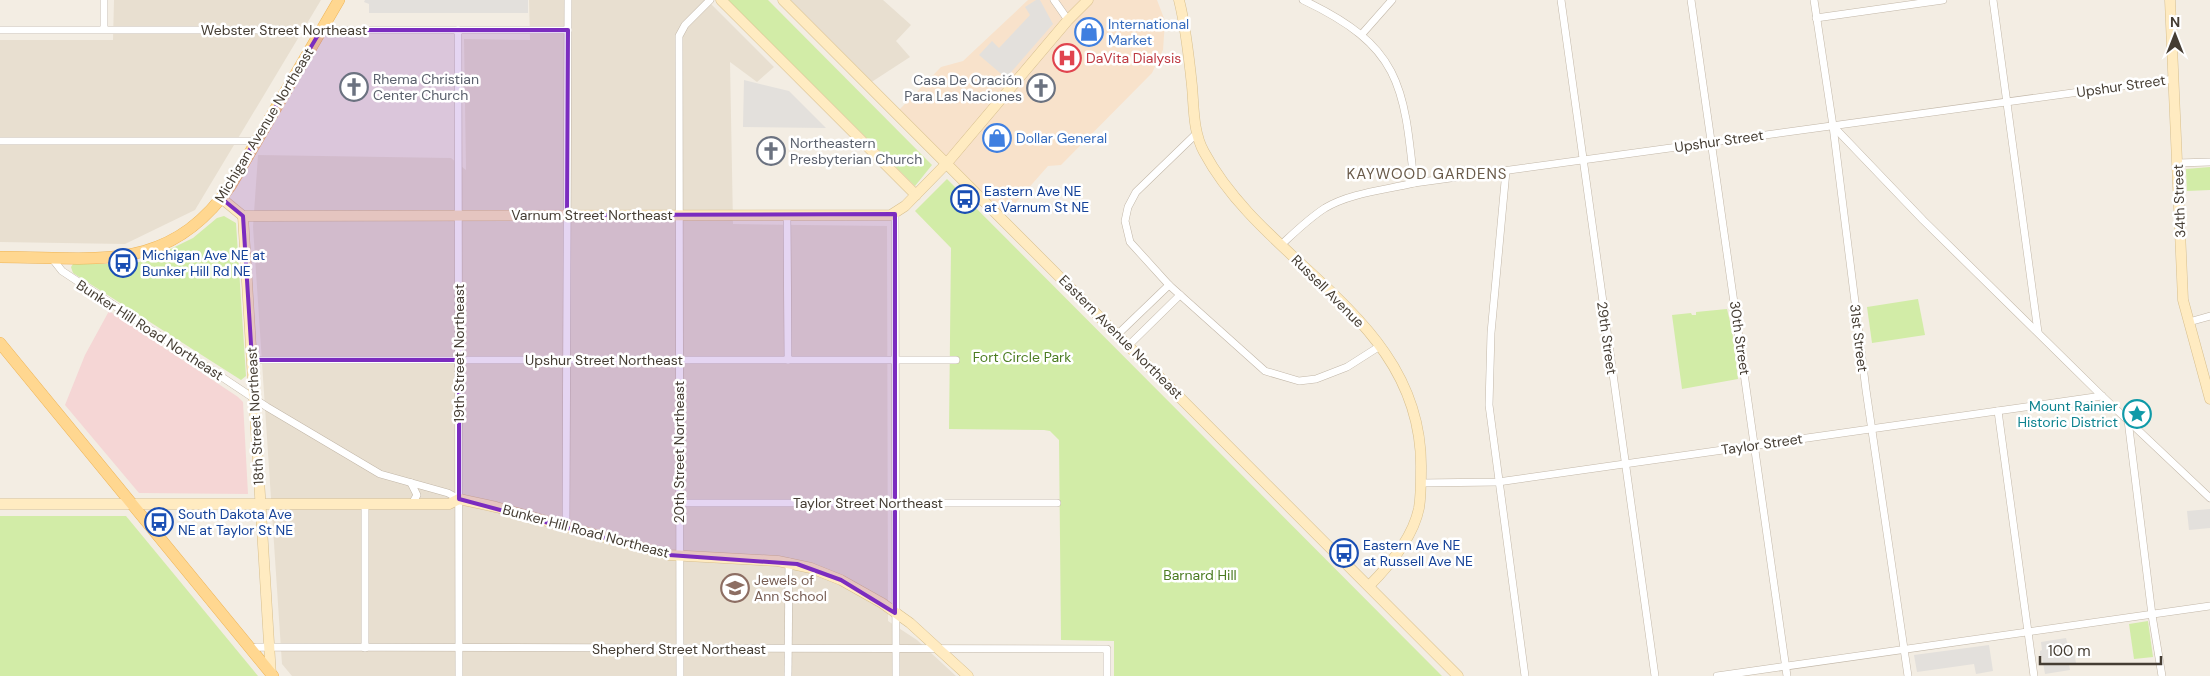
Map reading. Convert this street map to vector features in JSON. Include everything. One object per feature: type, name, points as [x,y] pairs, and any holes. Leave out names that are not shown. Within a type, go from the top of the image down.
[{"type":"main road","name":"Michigan Avenue Northeast","points":[[0,257],[113,257],[151,250],[172,241],[192,229],[221,198],[339,0]]},
{"type":"main road","points":[[0,343],[272,675]]},
{"type":"street","points":[[104,0],[104,30]]},
{"type":"street","points":[[566,527],[568,0]]},
{"type":"street","name":"20th Street Northeast","points":[[680,676],[679,36],[683,27],[710,0]]},
{"type":"street","points":[[721,0],[916,195]]},
{"type":"street","name":"Eastern Avenue Northeast","points":[[783,0],[1458,676]]},
{"type":"street","points":[[1054,0],[1068,20]]},
{"type":"street","points":[[896,676],[895,214],[947,163],[1068,20],[1088,0]]},
{"type":"street","name":"Russell Avenue","points":[[1179,0],[1186,34],[1196,134],[1215,170],[1241,204],[1281,245],[1350,310],[1394,366],[1412,406],[1422,451],[1419,508],[1410,532],[1398,552],[1369,586]]},
{"type":"street","points":[[1304,0],[1327,11],[1362,34],[1382,56],[1395,78],[1402,95],[1408,126],[1414,183]]},
{"type":"street","points":[[1362,34],[1392,0]]},
{"type":"street","name":"29th Street","points":[[1561,0],[1655,676]]},
{"type":"street","name":"30th Street","points":[[1691,0],[1787,676]]},
{"type":"street","name":"31st Street","points":[[1814,0],[1872,429],[1908,676]]},
{"type":"street","points":[[1816,18],[1943,0]]},
{"type":"street","points":[[1993,0],[2038,332]]},
{"type":"street","name":"34th Street","points":[[2170,0],[2183,300],[2210,399]]},
{"type":"street","name":"Webster Street Northeast","points":[[0,30],[568,30]]},
{"type":"street","name":"19th Street Northeast","points":[[458,30],[459,676]]},
{"type":"street","name":"Upshur Street","points":[[1281,245],[1307,221],[1342,200],[1414,183],[2174,79]]},
{"type":"street","points":[[1832,126],[1923,220],[2102,396],[2210,498]]},
{"type":"street","points":[[1196,134],[1136,192],[1128,207],[1125,221],[1130,242],[1169,285],[1265,371],[1299,381],[1316,379],[1347,367],[1380,346]]},
{"type":"street","points":[[0,141],[256,141]]},
{"type":"street","points":[[2178,164],[2210,162]]},
{"type":"street","points":[[1506,170],[1489,380],[1492,436],[1525,676]]},
{"type":"street","points":[[221,198],[243,216]]},
{"type":"street","name":"Varnum Street Northeast","points":[[243,216],[895,214]]},
{"type":"street","points":[[787,215],[788,360]]},
{"type":"street","name":"18th Street Northeast","points":[[243,216],[272,675]]},
{"type":"street","name":"Bunker Hill Road Northeast","points":[[51,257],[62,271],[267,407],[380,474],[448,492],[459,500],[496,507],[653,551],[679,556],[789,562],[828,574],[882,603],[896,613],[968,676]]},
{"type":"street","points":[[1118,334],[1169,285]]},
{"type":"street","points":[[1128,345],[1180,295]]},
{"type":"street","points":[[2189,322],[2210,316]]},
{"type":"street","name":"Upshur Street Northeast","points":[[252,360],[956,360]]},
{"type":"street","name":"Taylor Street","points":[[1421,483],[1498,482],[2102,396]]},
{"type":"street","points":[[1998,411],[2034,676]]},
{"type":"street","points":[[2128,420],[2152,614],[2162,676]]},
{"type":"street","points":[[411,483],[417,495],[412,504]]},
{"type":"street","points":[[0,504],[449,504],[459,500]]},
{"type":"street","name":"Taylor Street Northeast","points":[[679,504],[1057,503]]},
{"type":"street","points":[[365,504],[365,648]]},
{"type":"street","points":[[788,676],[789,562]]},
{"type":"street","points":[[1717,676],[2210,606]]},
{"type":"street","name":"Shepherd Street Northeast","points":[[251,649],[269,647],[1107,649],[1107,676]]},
{"type":"highlighted area","points":[[321,30],[568,30],[567,215],[895,214],[895,613],[841,580],[797,564],[669,555],[459,499],[459,360],[252,360],[243,216],[221,198]]},
{"type":"shaded area","points":[[114,0],[321,0],[195,210],[125,244],[0,242],[0,40],[113,40]]},
{"type":"shaded area","points":[[365,0],[528,0],[528,13],[369,13],[369,4],[364,2]]},
{"type":"shaded area","points":[[529,0],[707,0],[774,67],[757,82],[730,62],[733,224],[887,226],[888,621],[917,640],[956,676],[292,676],[282,664],[253,227],[258,155],[451,158],[466,170],[464,39],[530,40]]},
{"type":"shaded area","points":[[788,0],[883,0],[911,25],[896,41],[910,57],[870,83]]},
{"type":"shaded area","points":[[1028,0],[1157,0],[1165,21],[1163,50],[1152,73],[1061,165],[1048,166],[1004,216],[899,110],[941,67],[963,61]]},
{"type":"shaded area","points":[[1036,0],[1040,0],[1053,24],[1006,78],[979,55],[992,41],[999,48],[1030,15],[1025,7]]},
{"type":"shaded area","points":[[744,80],[789,91],[826,128],[743,127]]},
{"type":"shaded area","points":[[109,311],[243,402],[248,494],[139,493],[65,405],[85,355]]},
{"type":"shaded area","points":[[2210,509],[2210,528],[2189,530],[2187,511]]},
{"type":"shaded area","points":[[2066,638],[2068,646],[2073,645],[2076,663],[2069,664],[2070,670],[2045,674],[2042,657],[2040,656],[2040,651],[2042,650],[2041,642]]},
{"type":"shaded area","points":[[1989,645],[1993,671],[1976,674],[1974,664],[1917,672],[1914,655]]},
{"type":"green space","points":[[728,0],[768,0],[932,165],[915,186]]},
{"type":"green space","points":[[2210,167],[2210,190],[2187,191],[2186,169]]},
{"type":"green space","name":"Barnard Hill","points":[[947,179],[1442,676],[1114,676],[1114,641],[1061,640],[1059,440],[1050,431],[1044,430],[949,429],[951,248],[915,211]]},
{"type":"green space","points":[[224,216],[236,223],[246,376],[241,380],[73,273],[71,267],[73,264],[130,264],[148,260],[193,238],[217,218]]},
{"type":"green space","points":[[1918,299],[1925,335],[1872,343],[1867,307]]},
{"type":"green space","points":[[1727,309],[1732,330],[1738,379],[1682,389],[1672,315],[1691,313],[1696,315],[1696,312]]},
{"type":"green space","points":[[0,516],[126,516],[258,676],[0,676]]},
{"type":"green space","points":[[2148,621],[2153,657],[2134,659],[2129,624]]},
{"type":"place","name":"International Market","points":[[1089,32]]},
{"type":"place","name":"DaVita Dialysis","points":[[1067,58]]},
{"type":"place","name":"Rhema Christian Center Church","points":[[354,87]]},
{"type":"place","name":"Casa De Oración Para Las Naciones","points":[[1041,88]]},
{"type":"place","name":"Dollar General","points":[[997,138]]},
{"type":"place","name":"Northeastern Presbyterian Church","points":[[771,151]]},
{"type":"place","name":"Eastern Ave NE at Varnum St NE","points":[[965,199]]},
{"type":"place","name":"Michigan Ave NE at Bunker Hill Rd NE","points":[[123,263]]},
{"type":"place","name":"Mount Rainier Historic District","points":[[2137,414]]},
{"type":"place","name":"South Dakota Ave NE at Taylor St NE","points":[[159,522]]},
{"type":"place","name":"Eastern Ave NE at Russell Ave NE","points":[[1344,553]]},
{"type":"place","name":"Jewels of Ann School","points":[[735,588]]},
{"type":"district","name":"KAYWOOD GARDENS","points":[[1427,174]]},
{"type":"park label","name":"Fort Circle Park","points":[[1022,357]]}]
